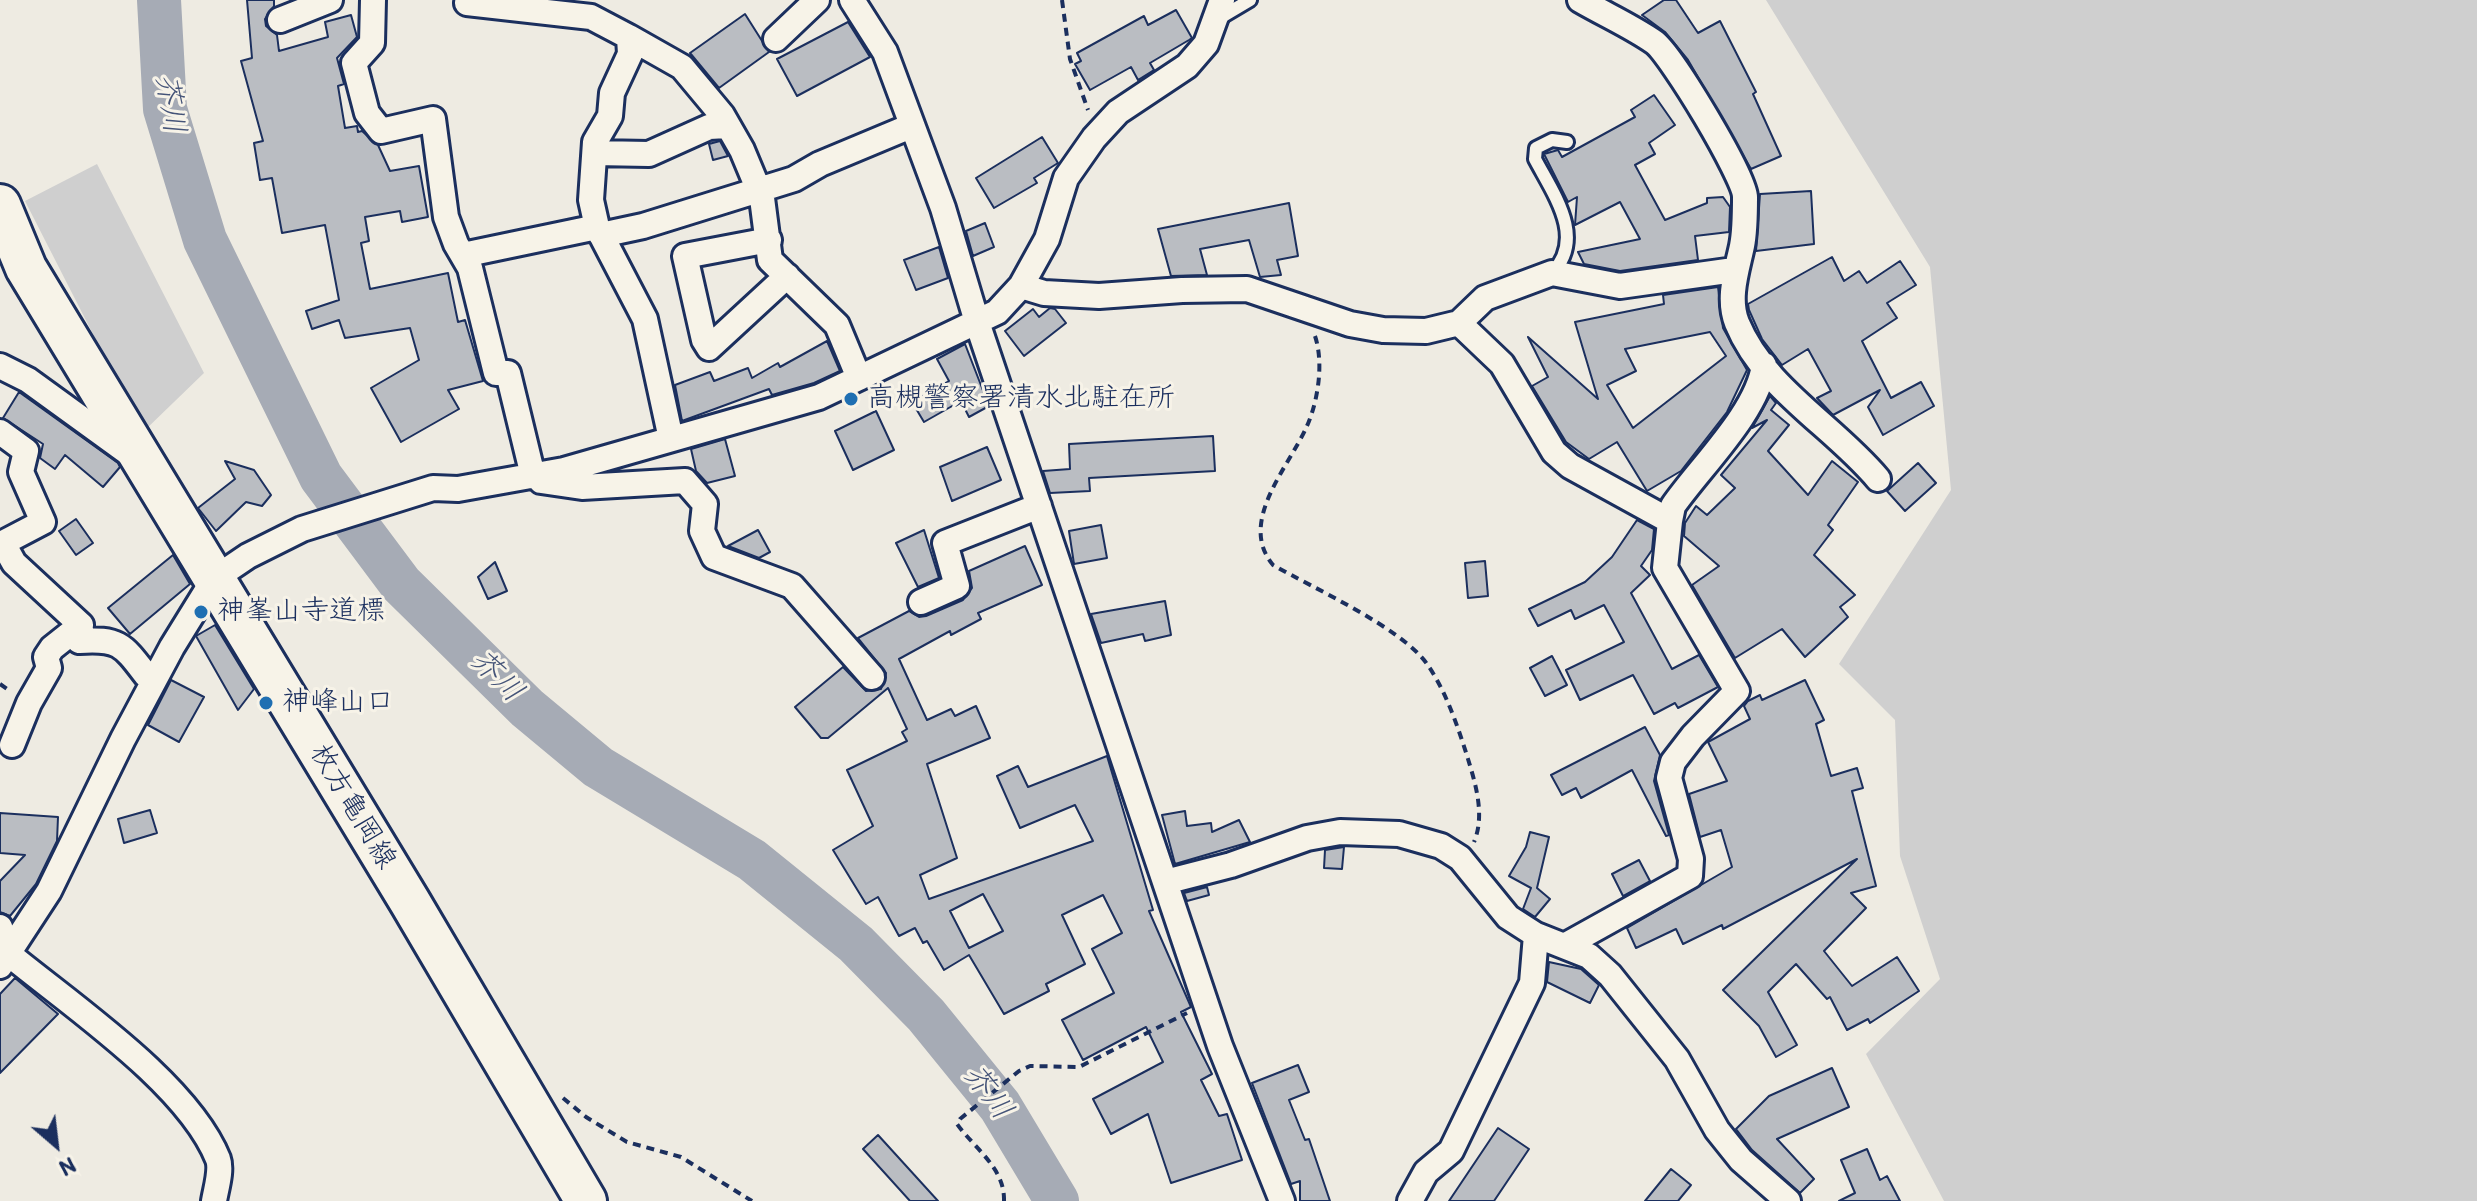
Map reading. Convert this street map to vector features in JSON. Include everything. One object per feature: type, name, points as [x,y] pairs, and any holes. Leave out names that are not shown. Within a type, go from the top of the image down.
[{"type":"main road","name":"枚方亀岡線","points":[[0,205],[26,268],[586,1201]]},
{"type":"street","points":[[280,20],[330,0]]},
{"type":"street","points":[[373,0],[372,43],[354,63],[367,113],[381,131],[433,119],[446,217],[470,268],[496,373],[508,373],[526,477]]},
{"type":"street","points":[[776,39],[817,0]]},
{"type":"street","points":[[852,0],[885,52],[943,208],[977,322],[1206,1003],[1263,1161],[1282,1201]]},
{"type":"street","points":[[1580,0],[1657,44],[1720,139],[1745,193],[1742,246],[1734,270],[1735,319],[1764,365],[1814,421],[1836,434],[1878,479]]},
{"type":"street","points":[[467,3],[514,4],[591,17],[682,67],[742,150],[758,188],[770,260],[837,325],[859,378]]},
{"type":"street","points":[[5,961],[49,891],[172,647],[214,579],[248,556],[302,529],[433,488],[458,489],[526,477],[819,397],[997,312],[1021,286],[1047,239],[1066,178],[1098,133],[1118,112],[1187,66],[1206,44],[1218,11]]},
{"type":"street","points":[[629,37],[630,54],[612,93],[610,116],[595,142],[591,200],[599,231],[645,319],[671,439]]},
{"type":"street","points":[[595,153],[649,154],[709,127],[727,126]]},
{"type":"street","points":[[463,255],[643,226],[794,179],[820,164],[911,126]]},
{"type":"street","points":[[769,240],[685,256],[704,340],[709,348],[787,276]]},
{"type":"street","points":[[1021,286],[1044,293],[1099,296],[1247,289],[1350,324],[1383,330],[1426,331],[1459,323],[1485,298],[1552,273],[1620,286],[1734,270]]},
{"type":"street","points":[[1459,323],[1502,364],[1554,452],[1570,466],[1670,521]]},
{"type":"street","points":[[1566,945],[1690,876],[1691,859],[1669,778],[1673,762],[1693,736],[1737,691],[1665,568],[1670,521],[1673,506],[1749,402],[1762,377],[1764,365]]},
{"type":"street","points":[[0,366],[28,380],[145,466]]},
{"type":"street","points":[[0,432],[26,451],[21,472],[43,522],[3,543],[14,563],[81,625]]},
{"type":"street","points":[[526,477],[582,487],[685,481],[705,504],[702,531],[714,557],[792,586],[872,677]]},
{"type":"street","points":[[921,602],[957,586],[945,543],[1039,506]]},
{"type":"street","points":[[81,625],[79,641],[102,639],[122,644],[146,675]]},
{"type":"street","points":[[12,745],[29,703],[49,668],[46,657],[52,648],[81,625]]},
{"type":"street","points":[[1165,882],[1231,865],[1307,838],[1340,832],[1399,834],[1441,846],[1466,865],[1508,917],[1536,935],[1589,956],[1610,975],[1677,1059],[1717,1130],[1741,1160],[1788,1201]]},
{"type":"street","points":[[0,927],[5,961],[151,1071],[201,1128],[219,1162],[214,1201]]},
{"type":"street","points":[[1410,1201],[1426,1172],[1451,1151],[1532,983],[1536,935]]},
{"type":"lane","points":[[1218,11],[1250,0]]},
{"type":"lane","points":[[1552,273],[1562,263],[1568,247],[1567,225],[1535,159],[1536,148],[1552,140],[1567,142]]},
{"type":"path","points":[[1062,0],[1070,59],[1098,133]]},
{"type":"path","points":[[1306,307],[1317,343],[1318,387],[1308,424],[1266,502],[1260,533],[1262,552],[1273,565],[1407,644],[1426,663],[1456,722],[1474,778],[1479,810],[1477,836],[1466,865]]},
{"type":"path","points":[[1004,1201],[1004,1188],[999,1176],[957,1124],[960,1119],[1019,1071],[1030,1066],[1079,1067],[1206,1003]]},
{"type":"path","points":[[516,1081],[535,1078],[547,1084],[586,1117],[627,1142],[681,1157],[752,1201]]},
{"type":"shaded area","points":[[1766,0],[2477,0],[2477,1201],[1944,1201],[1866,1054],[1940,979],[1900,856],[1895,720],[1839,664],[1951,490],[1930,267]]},
{"type":"shaded area","points":[[97,164],[204,373],[143,432],[25,201]]},
{"type":"building","points":[[247,0],[274,0],[274,6],[265,19],[266,26],[277,35],[279,51],[328,37],[325,22],[351,15],[357,37],[337,58],[344,84],[338,86],[345,128],[357,126],[358,132],[362,131],[378,145],[390,171],[419,166],[428,217],[402,222],[400,211],[365,217],[369,241],[361,243],[370,289],[448,273],[458,322],[465,320],[483,381],[448,390],[459,409],[401,442],[371,388],[419,360],[410,328],[345,338],[339,320],[312,329],[306,311],[339,300],[325,225],[282,233],[272,178],[260,180],[254,143],[263,141],[241,61],[252,58]]},
{"type":"building","points":[[1664,0],[1676,0],[1698,33],[1720,21],[1756,92],[1753,94],[1781,156],[1751,169],[1688,60],[1665,32],[1642,15]]},
{"type":"building","points":[[1176,10],[1192,38],[1150,63],[1154,70],[1138,80],[1131,67],[1090,90],[1075,64],[1081,61],[1077,53],[1144,16],[1148,25]]},
{"type":"building","points":[[745,14],[769,52],[719,88],[690,53]]},
{"type":"building","points":[[848,22],[870,57],[797,96],[777,59]]},
{"type":"building","points":[[1654,95],[1675,125],[1649,143],[1655,154],[1635,165],[1665,220],[1707,203],[1707,198],[1723,197],[1730,207],[1729,232],[1695,236],[1698,260],[1620,271],[1584,264],[1578,252],[1640,239],[1620,202],[1575,225],[1577,197],[1568,202],[1544,154],[1558,150],[1562,157],[1635,117],[1631,110]]},
{"type":"building","points":[[1042,137],[1058,163],[1034,178],[1037,183],[994,208],[976,178]]},
{"type":"building","points":[[720,141],[728,156],[713,160],[709,144]]},
{"type":"building","points":[[1811,191],[1814,244],[1756,251],[1760,194]]},
{"type":"building","points":[[1289,203],[1298,256],[1277,260],[1281,275],[1260,277],[1249,240],[1200,249],[1207,275],[1171,276],[1158,229]]},
{"type":"building","points":[[985,223],[994,247],[973,256],[966,231]]},
{"type":"building","points":[[939,247],[948,278],[916,290],[904,260]]},
{"type":"building","points":[[1832,257],[1844,281],[1859,271],[1867,283],[1900,261],[1916,285],[1887,303],[1897,318],[1862,341],[1891,398],[1921,382],[1934,406],[1883,435],[1868,407],[1880,390],[1833,415],[1817,398],[1831,391],[1808,349],[1782,365],[1762,339],[1749,310],[1748,304]]},
{"type":"building","points":[[1718,287],[1723,328],[1747,370],[1727,412],[1681,471],[1647,491],[1617,442],[1589,459],[1566,442],[1532,386],[1548,377],[1528,337],[1598,399],[1575,322],[1664,304],[1663,295]],"holes":[[[1710,332],[1726,356],[1633,428],[1607,385],[1636,371],[1625,349]]]},
{"type":"building","points":[[1050,308],[1055,309],[1066,323],[1024,356],[1005,331],[1033,309],[1039,317]]},
{"type":"building","points":[[827,341],[840,371],[814,383],[772,395],[769,389],[682,421],[675,385],[710,372],[714,381],[748,368],[752,378],[778,363],[780,367]]},
{"type":"building","points":[[965,344],[989,406],[969,417],[961,401],[924,422],[912,402],[949,381],[937,359]]},
{"type":"building","points":[[19,392],[118,463],[120,467],[103,487],[65,455],[55,469],[40,458],[43,444],[3,418]]},
{"type":"building","points":[[1770,396],[1776,403],[1771,410],[1789,425],[1768,451],[1808,495],[1832,461],[1858,482],[1828,525],[1833,530],[1814,555],[1855,595],[1840,607],[1848,617],[1805,657],[1782,629],[1735,658],[1692,585],[1719,566],[1684,536],[1685,523],[1696,506],[1707,515],[1735,488],[1721,475],[1767,420],[1752,428]]},
{"type":"building","points":[[876,411],[894,450],[853,470],[835,431]]},
{"type":"building","points":[[1213,436],[1215,471],[1089,478],[1090,491],[1050,493],[1043,471],[1070,469],[1069,444]]},
{"type":"building","points":[[725,439],[735,476],[707,483],[696,471],[691,449]]},
{"type":"building","points":[[987,447],[1001,480],[952,501],[940,467]]},
{"type":"building","points":[[225,461],[254,470],[271,495],[262,506],[246,502],[216,531],[198,508],[235,479]]},
{"type":"building","points":[[1918,463],[1936,483],[1905,511],[1887,491]]},
{"type":"building","points":[[76,519],[93,543],[76,555],[59,531]]},
{"type":"building","points":[[1637,520],[1654,529],[1652,550],[1641,566],[1650,575],[1631,593],[1672,669],[1699,655],[1718,687],[1678,708],[1675,703],[1654,714],[1633,675],[1580,700],[1566,670],[1624,642],[1604,605],[1575,619],[1571,610],[1538,626],[1529,609],[1585,582],[1612,557]]},
{"type":"building","points":[[1101,525],[1107,558],[1074,564],[1069,531]]},
{"type":"building","points":[[758,530],[770,552],[759,558],[728,546]]},
{"type":"building","points":[[924,530],[939,578],[918,587],[896,543]]},
{"type":"building","points":[[1025,546],[1042,585],[978,613],[981,619],[951,635],[950,631],[899,659],[927,720],[951,709],[955,716],[976,706],[990,738],[927,764],[957,858],[920,875],[929,899],[1093,841],[1075,805],[1020,828],[997,776],[1018,766],[1028,787],[1107,756],[1153,910],[1149,911],[1191,1007],[1181,1012],[1212,1074],[1201,1080],[1219,1116],[1227,1114],[1242,1160],[1171,1183],[1148,1114],[1111,1134],[1093,1099],[1163,1062],[1146,1027],[1083,1060],[1062,1020],[1114,993],[1092,949],[1122,933],[1103,895],[1062,915],[1085,964],[1046,984],[1049,991],[1004,1014],[969,955],[944,970],[927,941],[923,943],[915,928],[899,936],[878,897],[866,904],[833,850],[873,826],[847,770],[907,741],[902,732],[907,729],[888,688],[828,738],[821,738],[795,707],[843,667],[866,691],[881,689],[886,673],[858,638],[909,611],[919,617],[926,616],[963,600],[972,588],[969,571]],"holes":[[[983,894],[1003,931],[969,948],[950,911]]]},
{"type":"building","points":[[173,555],[190,584],[130,634],[108,608]]},
{"type":"building","points":[[1485,561],[1488,596],[1468,598],[1465,563]]},
{"type":"building","points":[[495,562],[507,591],[488,599],[478,577]]},
{"type":"building","points":[[1165,601],[1171,635],[1145,641],[1143,634],[1101,643],[1091,614]]},
{"type":"building","points":[[215,625],[254,689],[238,710],[196,636]]},
{"type":"building","points":[[1552,656],[1567,685],[1545,696],[1530,668]]},
{"type":"building","points":[[171,680],[204,697],[179,742],[148,725]]},
{"type":"building","points":[[1805,680],[1824,720],[1816,724],[1831,776],[1857,768],[1863,788],[1852,791],[1876,886],[1851,893],[1866,908],[1824,951],[1852,986],[1897,957],[1919,991],[1870,1023],[1868,1019],[1847,1030],[1830,997],[1827,999],[1796,964],[1768,992],[1797,1045],[1776,1057],[1759,1026],[1723,990],[1857,859],[1723,929],[1722,925],[1683,944],[1676,929],[1636,948],[1627,928],[1732,867],[1721,830],[1700,837],[1689,794],[1727,781],[1708,742],[1750,719],[1744,706],[1748,701],[1760,695],[1762,700]]},
{"type":"building","points":[[1645,727],[1660,755],[1654,781],[1669,835],[1666,836],[1632,770],[1581,798],[1576,788],[1562,795],[1551,775]]},
{"type":"building","points":[[150,810],[157,833],[124,843],[118,819]]},
{"type":"building","points":[[1185,811],[1187,826],[1211,823],[1212,832],[1239,820],[1250,842],[1175,864],[1162,815]]},
{"type":"building","points":[[0,813],[58,817],[57,841],[36,884],[10,916],[0,912],[0,881],[25,855],[0,853]]},
{"type":"building","points":[[1530,832],[1549,837],[1537,888],[1550,899],[1535,917],[1523,909],[1531,888],[1509,876],[1526,847]]},
{"type":"building","points":[[1344,847],[1342,869],[1324,868],[1325,850]]},
{"type":"building","points":[[1639,860],[1650,881],[1623,896],[1612,874]]},
{"type":"building","points":[[1207,887],[1209,895],[1187,901],[1184,893]]},
{"type":"building","points":[[1549,962],[1581,969],[1599,985],[1590,1003],[1547,982]]},
{"type":"building","points":[[15,978],[58,1014],[0,1073],[0,994]]},
{"type":"building","points":[[1298,1065],[1309,1092],[1289,1100],[1305,1140],[1309,1139],[1330,1201],[1300,1201],[1300,1181],[1291,1184],[1252,1083]]},
{"type":"building","points":[[1832,1068],[1849,1107],[1777,1139],[1814,1179],[1800,1193],[1752,1150],[1736,1129],[1769,1096]]},
{"type":"building","points":[[1498,1128],[1529,1149],[1494,1201],[1449,1201]]},
{"type":"building","points":[[878,1135],[938,1201],[910,1201],[863,1149]]},
{"type":"building","points":[[1867,1149],[1880,1180],[1887,1176],[1900,1201],[1839,1201],[1855,1193],[1841,1160]]},
{"type":"building","points":[[1671,1169],[1691,1185],[1678,1201],[1645,1201]]},
{"type":"waterway","name":"芥川","points":[[159,0],[165,109],[205,240],[321,477],[401,584],[527,708],[598,767],[752,860],[856,944],[926,1015],[1000,1106],[1057,1201]]},
{"type":"place","name":"高槻警察署清水北駐在所","points":[[851,399]]},
{"type":"place","name":"神峯山寺道標","points":[[201,612]]},
{"type":"place","name":"神峰山口","points":[[266,703]]}]
